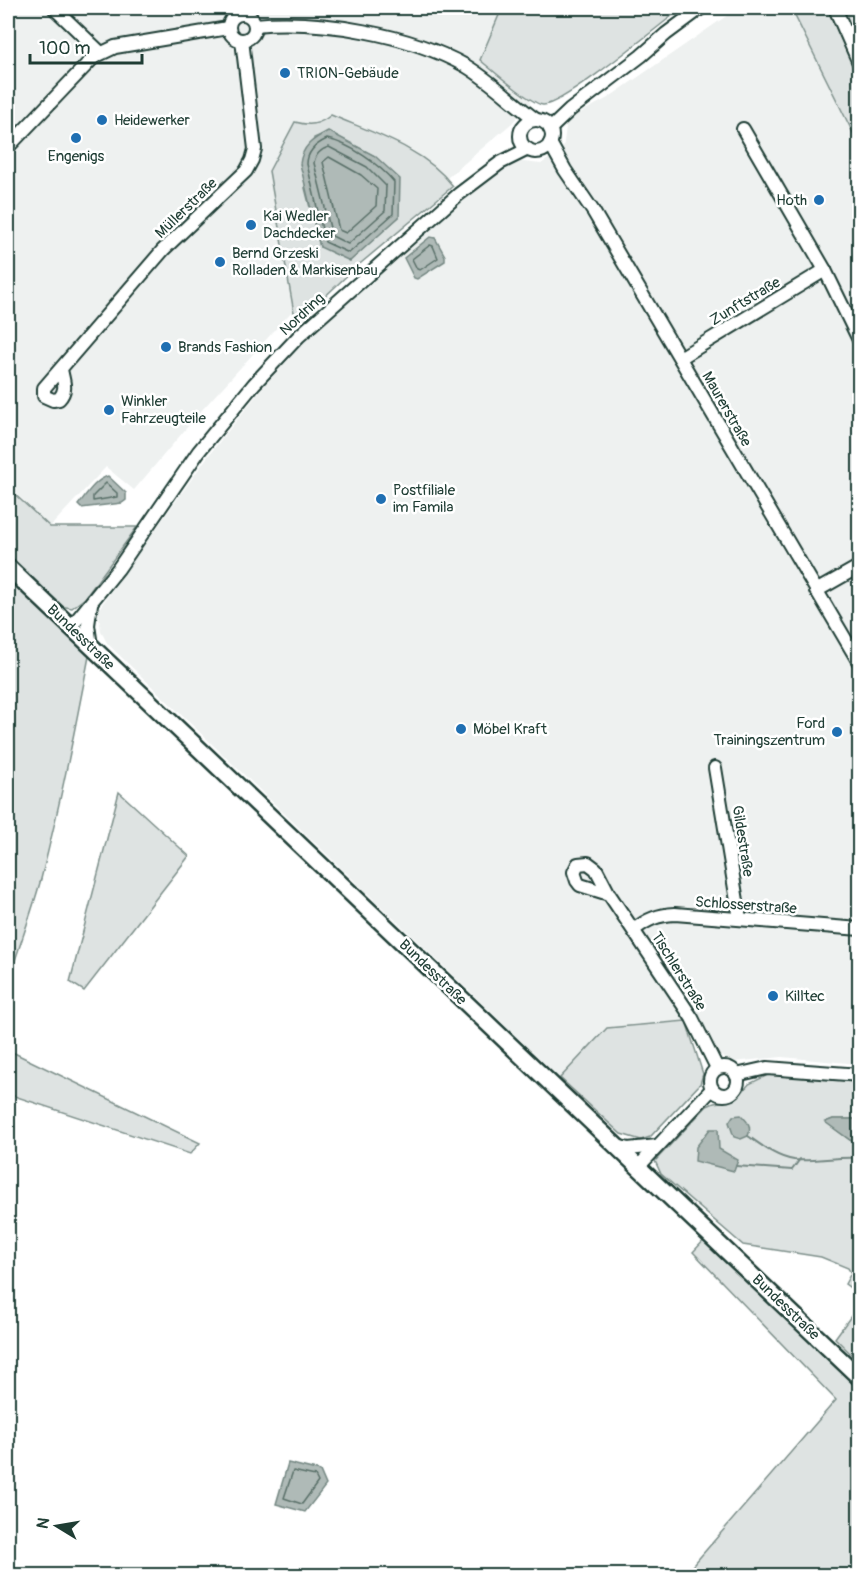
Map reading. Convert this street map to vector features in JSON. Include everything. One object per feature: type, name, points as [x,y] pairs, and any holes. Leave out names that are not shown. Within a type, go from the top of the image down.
[{"type":"main road","name":"Bundesstraße","points":[[8,567],[860,1378]]},
{"type":"street","points":[[54,8],[101,53]]},
{"type":"street","points":[[642,56],[666,34],[701,8]]},
{"type":"street","points":[[539,124],[570,110],[642,56],[713,8]]},
{"type":"street","points":[[835,8],[855,44],[860,65]]},
{"type":"street","points":[[239,11],[250,16],[255,25],[252,36],[242,40],[233,37],[228,27],[232,18],[239,11]]},
{"type":"street","points":[[255,25],[314,25],[381,34],[446,56],[492,84],[552,133],[546,147],[532,151],[524,144]]},
{"type":"street","points":[[8,147],[52,99],[101,53],[115,47],[228,27]]},
{"type":"street","name":"Müllerstraße","points":[[61,369],[164,250],[246,171],[252,160],[255,135],[242,40]]},
{"type":"street","name":"Nordring","points":[[68,624],[92,603],[118,569],[185,469],[224,419],[299,336],[459,194],[524,144],[520,133],[539,124]]},
{"type":"street","points":[[743,129],[825,270],[860,342]]},
{"type":"street","name":"Maurerstraße","points":[[546,147],[593,211],[860,664]]},
{"type":"street","name":"Zunftstraße","points":[[680,358],[825,270]]},
{"type":"street","points":[[816,591],[860,566]]},
{"type":"street","points":[[91,646],[88,625],[92,603]]},
{"type":"street","name":"Gildestraße","points":[[716,768],[740,919]]},
{"type":"street","name":"Tischlerstraße","points":[[609,894],[635,929],[692,1018],[717,1068]]},
{"type":"street","name":"Schlosserstraße","points":[[635,929],[647,920],[660,915],[675,914],[860,929]]},
{"type":"street","points":[[728,1067],[736,1075],[737,1085],[731,1093],[721,1094],[712,1089],[710,1077],[717,1068],[728,1067]]},
{"type":"street","points":[[736,1075],[767,1068],[860,1075]]},
{"type":"street","points":[[638,1167],[712,1089]]},
{"type":"street","points":[[616,1146],[628,1149],[657,1146]]},
{"type":"shaded area","points":[[8,8],[502,8],[521,92],[531,102],[512,123],[447,178],[411,149],[331,115],[321,123],[307,125],[269,171],[294,309],[200,412],[134,490],[106,467],[50,527],[8,485]]},
{"type":"shaded area","points":[[502,8],[682,8],[570,93],[543,105],[521,93],[480,60]]},
{"type":"shaded area","points":[[738,8],[791,8],[859,145],[859,1064],[782,1057],[733,1062],[719,1055],[695,1016],[686,1021],[608,1028],[560,1078],[107,643],[101,631],[98,610],[208,456],[264,386],[328,317],[497,171],[515,161],[541,164],[563,149],[567,120],[608,98]]},
{"type":"shaded area","points":[[791,8],[827,8],[859,78],[859,145]]},
{"type":"shaded area","points":[[840,8],[859,8],[859,51]]},
{"type":"shaded area","points":[[331,115],[380,135],[413,152],[428,161],[453,186],[355,268],[296,324],[269,171],[295,122],[314,124]],"holes":[[[328,132],[375,156],[399,217],[385,229],[320,247],[305,188],[314,138]]]},
{"type":"shaded area","points":[[8,488],[50,527],[137,527],[85,598],[72,608],[59,606],[8,557]]},
{"type":"shaded area","points":[[8,567],[91,646],[48,850],[10,976],[8,974]]},
{"type":"shaded area","points":[[119,792],[189,856],[84,991],[70,982]]},
{"type":"shaded area","points":[[686,1021],[703,1074],[700,1084],[650,1137],[641,1140],[621,1134],[560,1078],[607,1028]]},
{"type":"shaded area","points":[[8,1050],[200,1143],[190,1154],[8,1094]]},
{"type":"shaded area","points":[[772,1073],[859,1081],[859,1119],[833,1119],[826,1122],[859,1144],[859,1294],[845,1284],[851,1273],[848,1268],[821,1257],[743,1245],[661,1174],[655,1161],[707,1106],[733,1100],[749,1084]]},
{"type":"shaded area","points":[[709,1235],[858,1376],[853,1382],[860,1390],[859,1575],[703,1576],[688,1571],[836,1400],[693,1252]]},
{"type":"shaded area","points":[[859,1305],[859,1362],[835,1338]]},
{"type":"water","points":[[328,131],[375,156],[400,179],[399,217],[350,261],[320,247],[300,164],[303,152],[309,144]]},
{"type":"water","points":[[430,237],[435,238],[445,256],[445,261],[417,279],[414,278],[404,258]]},
{"type":"water","points":[[108,476],[126,493],[126,500],[122,503],[81,508],[78,505],[91,488]]},
{"type":"water","points":[[741,1115],[750,1129],[748,1136],[741,1139],[734,1137],[729,1122],[733,1116]]},
{"type":"water","points":[[833,1119],[859,1119],[859,1144],[825,1122]]},
{"type":"water","points":[[710,1129],[718,1129],[719,1149],[738,1160],[734,1171],[695,1161],[696,1147]]},
{"type":"water","points":[[288,1463],[320,1471],[326,1485],[305,1512],[276,1504]]},
{"type":"waterway","points":[[748,1136],[770,1151],[788,1159],[860,1158]]},
{"type":"waterway","points":[[736,1166],[792,1170],[800,1159]]},
{"type":"place","name":"TRION-Gebäude","points":[[285,73]]},
{"type":"place","name":"Heidewerker","points":[[102,120]]},
{"type":"place","name":"Engenigs","points":[[76,138]]},
{"type":"place","name":"Hoth","points":[[819,200]]},
{"type":"place","name":"Kai Wedler Dachdecker","points":[[251,225]]},
{"type":"place","name":"Bernd Grzeski Rolladen & Markisenbau","points":[[220,262]]},
{"type":"place","name":"Brands Fashion","points":[[166,347]]},
{"type":"place","name":"Winkler Fahrzeugteile","points":[[109,410]]},
{"type":"place","name":"Postfiliale im Famila","points":[[381,499]]},
{"type":"place","name":"Möbel Kraft","points":[[461,729]]},
{"type":"place","name":"Ford Trainingszentrum","points":[[837,732]]},
{"type":"place","name":"Killtec","points":[[773,996]]}]
